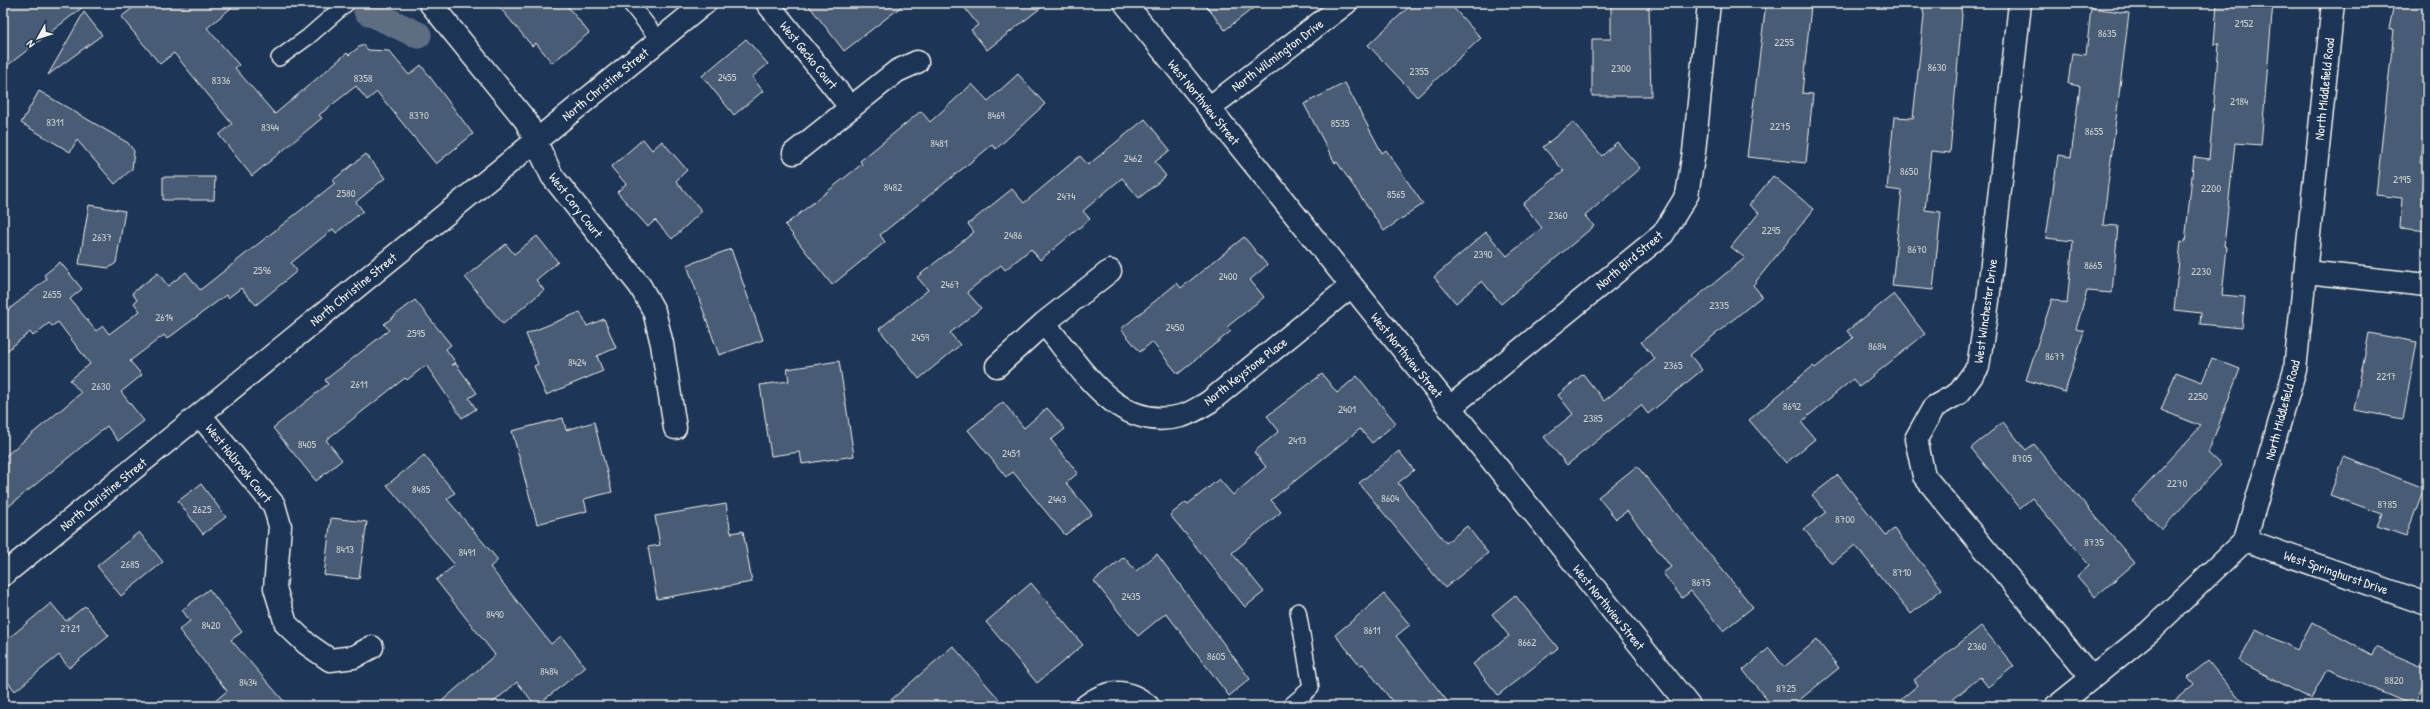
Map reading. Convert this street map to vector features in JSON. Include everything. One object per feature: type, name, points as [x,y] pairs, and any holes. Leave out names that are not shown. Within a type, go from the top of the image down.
[{"type":"street","name":"West Cory Court","points":[[430,3],[526,121],[552,176],[640,286],[654,311],[662,344],[675,428]]},
{"type":"street","name":"North Christine Street","points":[[3,575],[534,140],[705,3]]},
{"type":"street","name":"West Gecko Court","points":[[767,3],[851,108]]},
{"type":"street","name":"West Northview Street","points":[[1125,3],[1689,706]]},
{"type":"street","name":"North Wilmington Drive","points":[[1209,108],[1346,3]]},
{"type":"street","name":"North Bird Street","points":[[1449,408],[1663,234],[1687,195],[1694,152],[1709,3]]},
{"type":"street","name":"West Winchester Drive","points":[[2020,3],[1988,301],[1978,367],[1958,393],[1934,407],[1916,439],[1924,476],[2092,678]]},
{"type":"street","name":"North Middlefield Road","points":[[2057,706],[2150,631],[2245,540],[2296,370],[2333,3]]},
{"type":"street","points":[[794,153],[897,71],[917,62]]},
{"type":"street","points":[[997,366],[1044,323],[1110,271]]},
{"type":"street","points":[[2306,272],[2427,285]]},
{"type":"street","name":"North Keystone Place","points":[[1044,323],[1100,391],[1124,410],[1152,419],[1182,416],[1208,402],[1351,286]]},
{"type":"street","name":"West Holbrook Court","points":[[200,415],[274,505],[280,526],[275,588],[286,624],[307,644],[330,660],[354,657],[372,647]]},
{"type":"street","name":"West Springhurst Drive","points":[[2245,540],[2427,604]]},
{"type":"street","points":[[1086,706],[1106,694],[1123,692],[1138,698],[1148,706]]},
{"type":"lane","points":[[279,58],[308,37],[348,3]]},
{"type":"lane","points":[[630,3],[659,40]]},
{"type":"lane","points":[[1290,706],[1312,688],[1298,611]]},
{"type":"building","points":[[3,3],[88,3],[3,69]]},
{"type":"building","points":[[139,3],[237,3],[207,28],[239,65],[235,68],[275,114],[347,53],[349,55],[363,44],[368,50],[389,51],[409,75],[421,65],[473,134],[436,164],[377,92],[367,100],[356,86],[319,115],[322,118],[252,176],[219,135],[232,124],[174,53],[160,64],[121,17]]},
{"type":"building","points":[[496,3],[565,3],[589,33],[552,63],[536,43],[532,46]]},
{"type":"building","points":[[807,3],[906,3],[844,51]]},
{"type":"building","points":[[961,3],[1047,3],[987,50],[971,30],[978,25]]},
{"type":"building","points":[[1204,3],[1260,3],[1225,30]]},
{"type":"building","points":[[1413,3],[1449,3],[1481,38],[1417,97],[1368,45]]},
{"type":"building","points":[[1611,3],[1649,3],[1651,96],[1592,96],[1592,39],[1611,39]]},
{"type":"building","points":[[1766,3],[1811,6],[1802,93],[1813,94],[1806,163],[1747,157]]},
{"type":"building","points":[[1922,3],[1960,3],[1962,15],[1950,153],[1931,151],[1925,210],[1941,212],[1933,290],[1892,286],[1902,191],[1887,189],[1894,117],[1913,118],[1924,16]]},
{"type":"building","points":[[2217,3],[2273,3],[2261,145],[2235,143],[2224,246],[2227,247],[2222,295],[2245,297],[2242,328],[2200,324],[2201,313],[2174,310],[2181,241],[2185,242],[2194,157],[2209,159],[2219,44],[2214,44]]},
{"type":"building","points":[[2394,3],[2427,3],[2427,100],[2420,162],[2427,163],[2427,231],[2400,228],[2402,198],[2376,195],[2394,30],[2389,29]]},
{"type":"building","points":[[2091,8],[2129,13],[2103,225],[2118,226],[2112,293],[2087,291],[2076,329],[2084,331],[2065,392],[2026,380],[2052,299],[2067,304],[2073,241],[2046,238],[2058,155],[2071,157],[2080,86],[2068,84],[2072,53],[2086,55]]},
{"type":"building","points":[[84,12],[102,35],[48,75]]},
{"type":"building","points":[[746,39],[768,64],[752,77],[763,91],[734,115],[702,76]]},
{"type":"building","points":[[1018,74],[1045,104],[996,149],[992,145],[880,235],[885,242],[832,285],[785,225],[862,164],[860,161],[921,111],[930,122],[972,84],[988,101]]},
{"type":"building","points":[[1345,83],[1382,153],[1386,150],[1423,204],[1384,231],[1337,162],[1335,163],[1304,104]]},
{"type":"building","points":[[39,91],[128,143],[134,151],[132,169],[115,184],[77,140],[70,152],[21,123]]},
{"type":"building","points":[[1145,119],[1170,150],[1155,162],[1166,176],[1139,198],[1122,178],[1083,211],[1090,219],[1040,260],[1031,249],[1005,270],[1001,265],[967,292],[981,308],[950,333],[960,345],[919,379],[879,329],[928,290],[917,277],[974,232],[968,224],[1012,189],[1024,203],[1080,156],[1088,165]]},
{"type":"building","points":[[1573,122],[1602,156],[1617,142],[1640,168],[1585,216],[1594,226],[1501,304],[1482,281],[1456,303],[1434,277],[1486,232],[1507,256],[1542,228],[1523,204],[1564,171],[1543,147]]},
{"type":"building","points":[[643,139],[652,150],[662,141],[687,170],[676,181],[702,211],[672,239],[655,220],[648,227],[617,192],[626,184],[611,167]]},
{"type":"building","points":[[366,154],[385,178],[356,202],[363,211],[336,233],[333,229],[291,263],[297,271],[256,305],[241,288],[228,298],[226,295],[167,339],[164,335],[130,361],[142,375],[121,392],[144,421],[118,441],[107,426],[3,511],[3,458],[81,393],[70,380],[90,364],[58,322],[52,326],[49,323],[33,336],[30,332],[3,354],[3,314],[47,279],[44,275],[60,262],[82,289],[70,299],[96,331],[103,326],[109,334],[140,311],[134,303],[137,300],[132,293],[158,273],[168,286],[186,272],[200,290],[335,183],[333,180]]},
{"type":"building","points":[[1773,176],[1814,209],[1753,285],[1762,296],[1690,355],[1702,370],[1648,414],[1641,405],[1567,465],[1544,437],[1573,414],[1558,395],[1583,374],[1604,401],[1655,359],[1641,342],[1745,258],[1731,247],[1759,213],[1749,205]]},
{"type":"building","points":[[163,177],[215,177],[214,200],[163,200]]},
{"type":"building","points":[[89,205],[125,211],[116,263],[109,268],[79,264]]},
{"type":"building","points":[[537,236],[558,262],[536,280],[544,290],[503,324],[465,277],[506,244],[514,254]]},
{"type":"building","points":[[1244,237],[1267,265],[1250,280],[1264,297],[1227,327],[1231,331],[1178,374],[1152,342],[1140,352],[1121,329],[1177,283],[1181,288]]},
{"type":"building","points":[[731,249],[763,340],[719,355],[687,265]]},
{"type":"building","points":[[1894,294],[1925,334],[1859,387],[1853,379],[1801,422],[1815,439],[1786,463],[1749,420],[1813,366],[1815,368],[1853,338],[1847,331]]},
{"type":"building","points":[[415,300],[451,345],[446,349],[456,363],[452,365],[456,364],[477,393],[469,398],[476,409],[462,418],[426,365],[407,380],[405,378],[326,440],[342,460],[316,481],[273,428],[328,384],[325,380],[389,330],[384,324]]},
{"type":"building","points":[[580,312],[587,326],[604,319],[616,348],[597,356],[603,371],[546,395],[534,366],[538,364],[526,334]]},
{"type":"building","points":[[2369,333],[2417,342],[2403,419],[2354,410]]},
{"type":"building","points":[[2212,358],[2240,369],[2208,453],[2221,465],[2162,529],[2132,501],[2201,426],[2161,410],[2176,372],[2202,382]]},
{"type":"building","points":[[839,361],[854,456],[802,464],[800,452],[771,456],[760,385],[789,381],[787,369]]},
{"type":"building","points":[[1322,374],[1337,393],[1357,376],[1396,423],[1372,443],[1360,429],[1271,500],[1281,512],[1232,553],[1264,592],[1245,607],[1170,515],[1186,502],[1188,504],[1219,479],[1233,495],[1266,467],[1254,452],[1279,431],[1267,416]]},
{"type":"building","points":[[1003,402],[1024,428],[1047,408],[1065,429],[1051,440],[1078,473],[1066,483],[1092,514],[1065,535],[1013,472],[1006,477],[968,430]]},
{"type":"building","points":[[563,418],[566,430],[594,422],[612,492],[584,499],[587,511],[537,524],[512,431]]},
{"type":"building","points":[[2003,422],[2026,450],[2034,444],[2135,563],[2095,597],[2077,576],[2089,565],[2032,498],[2020,508],[1971,448]]},
{"type":"building","points":[[1399,451],[1414,470],[1398,483],[1446,543],[1467,526],[1488,553],[1445,588],[1359,483]]},
{"type":"building","points":[[424,455],[455,493],[447,499],[498,560],[490,567],[551,644],[561,636],[586,667],[536,706],[517,682],[489,706],[436,706],[495,655],[436,580],[455,565],[387,485]]},
{"type":"building","points":[[2344,457],[2424,488],[2406,536],[2377,526],[2382,514],[2330,495]]},
{"type":"building","points":[[1637,466],[1753,607],[1723,631],[1691,591],[1682,598],[1663,573],[1671,567],[1627,511],[1616,519],[1598,497]]},
{"type":"building","points":[[1838,475],[1886,535],[1894,529],[1942,589],[1911,614],[1855,545],[1832,564],[1804,529],[1826,512],[1812,495]]},
{"type":"building","points":[[201,484],[226,517],[203,534],[178,501]]},
{"type":"building","points":[[726,504],[731,533],[743,531],[752,582],[657,599],[648,547],[660,545],[655,516]]},
{"type":"building","points":[[331,518],[367,522],[359,579],[324,575]]},
{"type":"building","points":[[139,532],[163,562],[121,596],[97,566]]},
{"type":"building","points":[[1157,554],[1250,679],[1229,696],[1166,613],[1138,636],[1094,581],[1124,557],[1136,571]]},
{"type":"building","points":[[1031,583],[1083,645],[1037,683],[986,622]]},
{"type":"building","points":[[209,589],[242,632],[231,640],[288,706],[209,706],[227,691],[179,630],[190,621],[182,610]]},
{"type":"building","points":[[1384,594],[1410,625],[1396,636],[1451,706],[1396,706],[1363,664],[1360,665],[1335,635]]},
{"type":"building","points":[[1515,595],[1558,648],[1498,695],[1473,664],[1509,636],[1492,614]]},
{"type":"building","points":[[51,603],[66,621],[85,606],[109,636],[69,668],[59,655],[15,691],[3,676],[3,643]]},
{"type":"building","points":[[2312,622],[2372,655],[2376,647],[2427,669],[2427,676],[2414,706],[2327,669],[2311,699],[2239,661],[2256,629],[2297,650]]},
{"type":"building","points":[[1981,626],[2014,666],[1988,687],[1980,677],[1945,706],[1893,706],[1918,685],[1914,680]]},
{"type":"building","points":[[1817,640],[1839,668],[1792,706],[1772,706],[1743,670],[1769,648],[1784,667]]},
{"type":"building","points":[[953,646],[1005,706],[884,706]]},
{"type":"building","points":[[2208,661],[2245,706],[2168,706],[2194,684],[2188,677]]},
{"type":"waterway","points":[[367,11],[418,35]]}]
